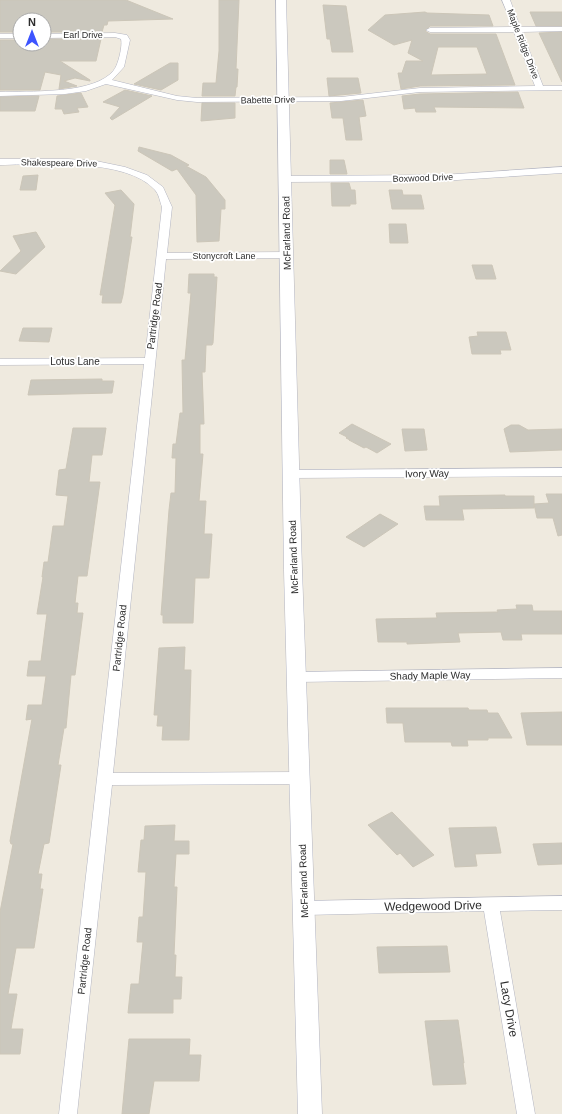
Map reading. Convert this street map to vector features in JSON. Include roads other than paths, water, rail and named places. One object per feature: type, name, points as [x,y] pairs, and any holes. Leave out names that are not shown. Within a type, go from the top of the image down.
[{"type":"street","name":"McFarland Road","points":[[281,0],[291,474],[310,1114]]},
{"type":"street","name":"Maple Ridge Drive","points":[[506,0],[540,88]]},
{"type":"street","points":[[430,30],[562,29]]},
{"type":"street","points":[[0,36],[12,36]]},
{"type":"street","name":"Earl Drive","points":[[52,36],[121,36],[126,40],[121,65],[115,74],[105,81]]},
{"type":"street","name":"Babette Drive","points":[[105,81],[177,98],[192,100],[341,99],[426,89],[562,88]]},
{"type":"street","points":[[0,94],[64,92],[88,88],[105,81]]},
{"type":"street","name":"Shakespeare Drive","points":[[0,162],[89,163],[119,168],[140,175]]},
{"type":"street","name":"Boxwood Drive","points":[[284,179],[436,178],[562,170]]},
{"type":"street","name":"Partridge Road","points":[[68,1114],[149,361],[167,209],[166,201],[161,192],[155,185],[140,175]]},
{"type":"street","name":"Stonycroft Lane","points":[[161,256],[286,255]]},
{"type":"street","name":"Lotus Lane","points":[[0,362],[149,361]]},
{"type":"street","name":"Ivory Way","points":[[291,474],[562,472]]},
{"type":"street","name":"Shady Maple Way","points":[[297,677],[562,673]]},
{"type":"street","points":[[105,779],[300,778]]},
{"type":"street","name":"Wedgewood Drive","points":[[304,908],[562,903]]},
{"type":"street","name":"Lacy Drive","points":[[491,905],[526,1114]]}]
